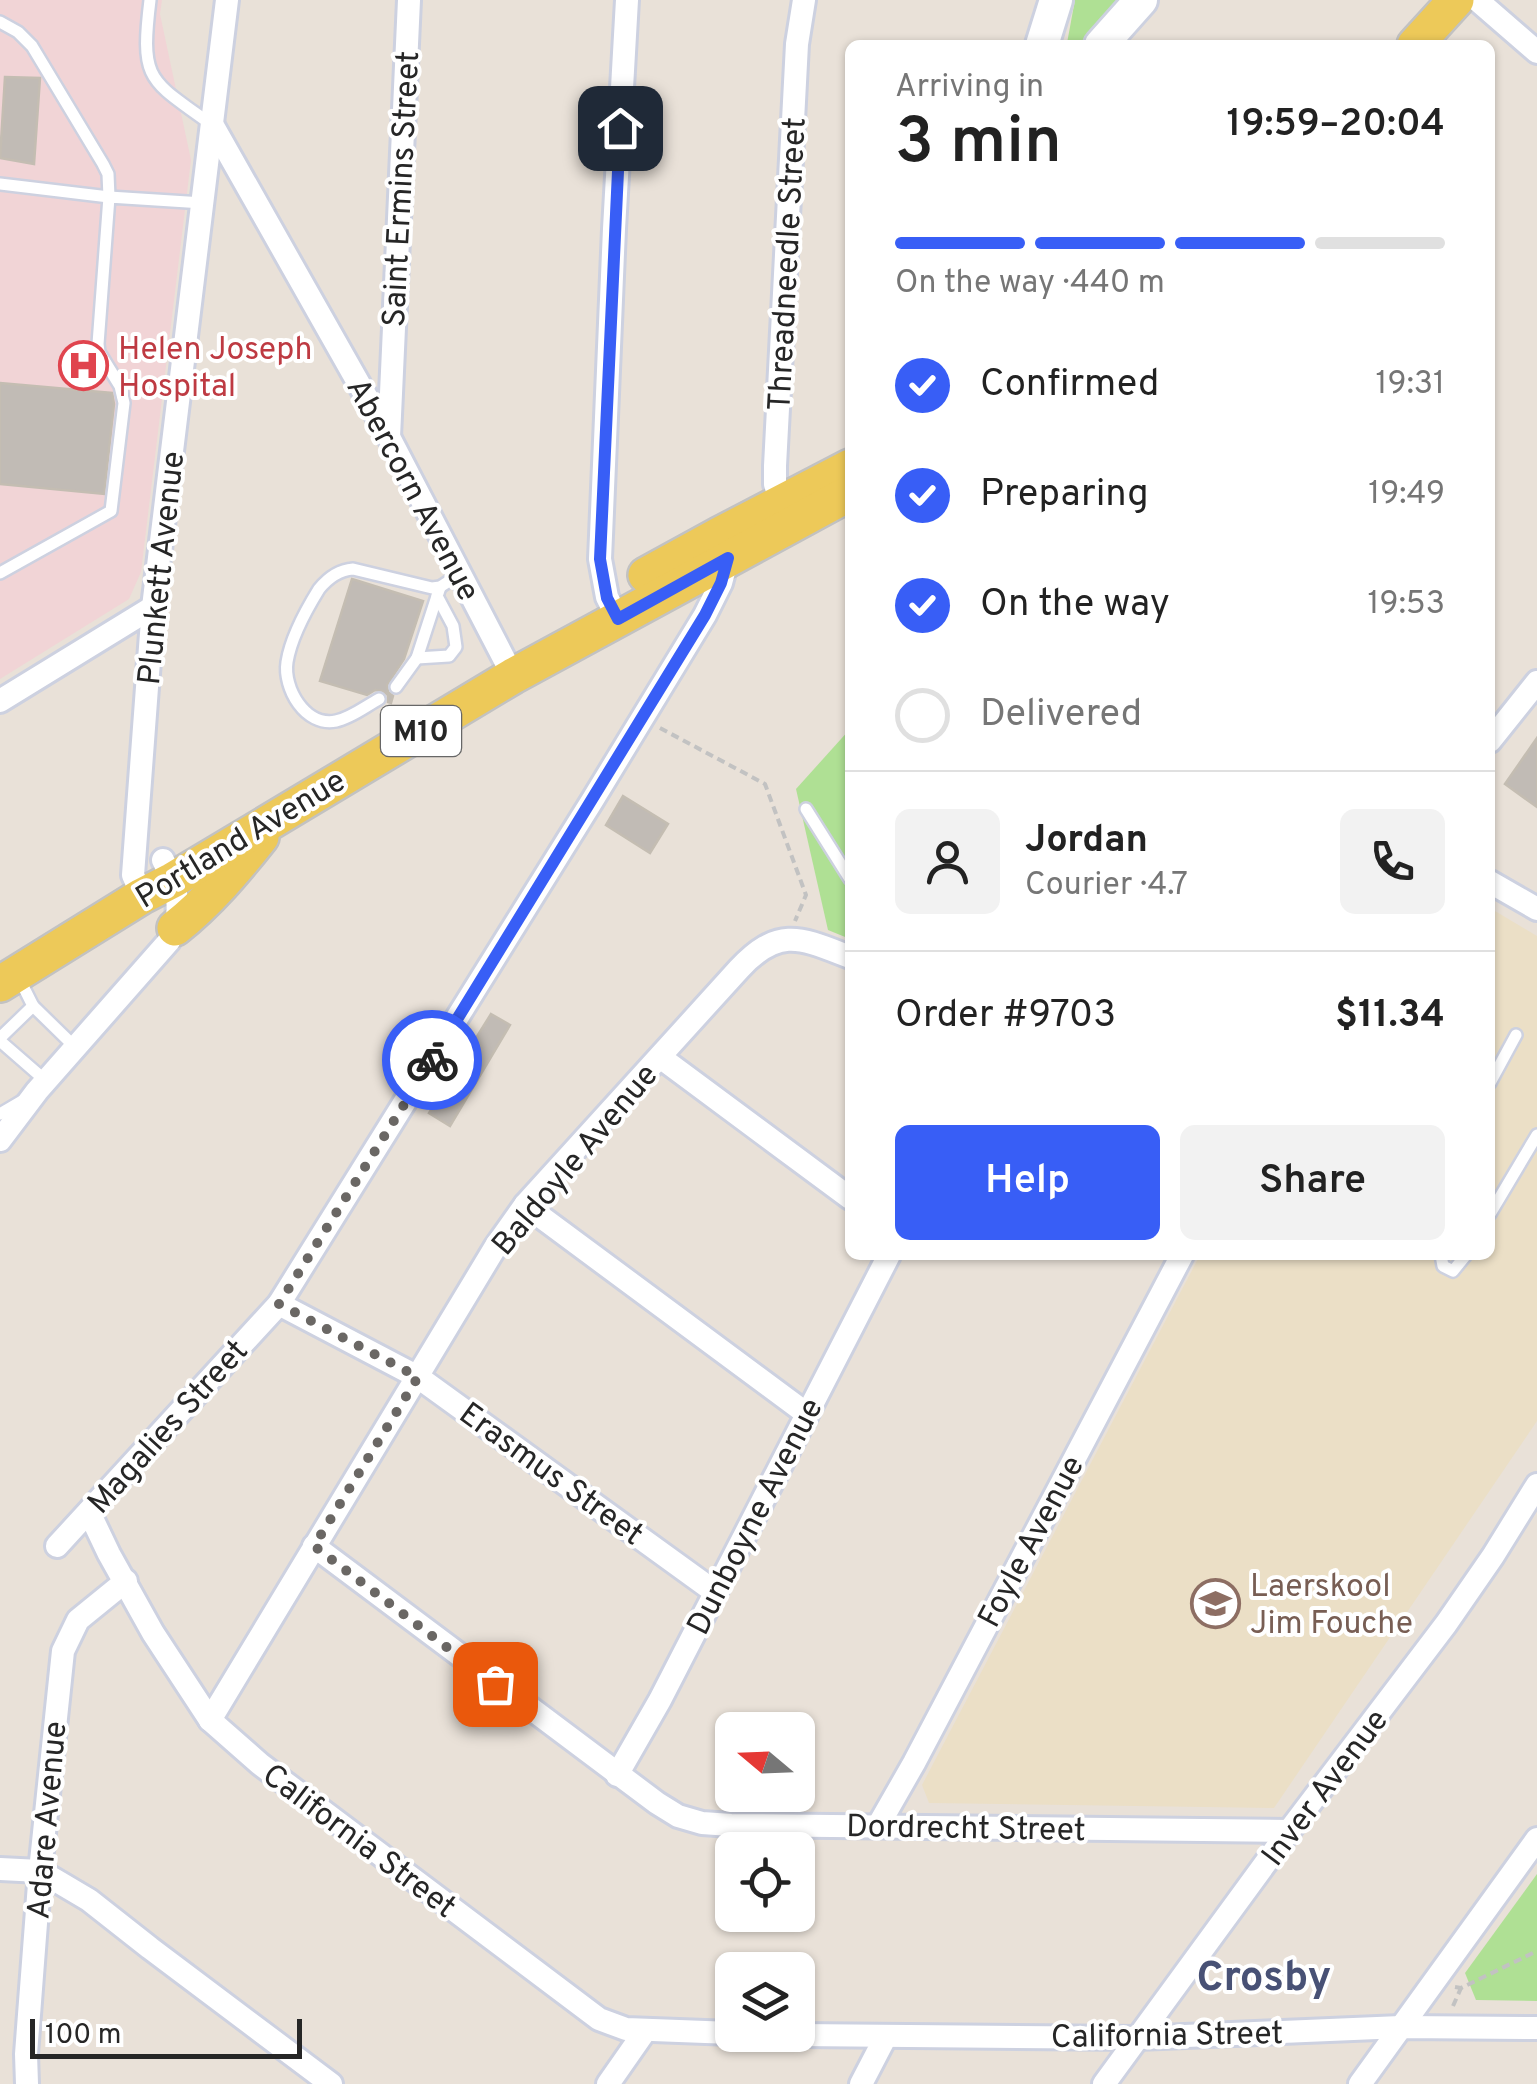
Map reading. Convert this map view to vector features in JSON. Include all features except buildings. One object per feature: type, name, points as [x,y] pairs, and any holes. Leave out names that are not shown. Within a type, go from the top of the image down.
[{"type":"main road","points":[[1393,40],[1430,0]]},
{"type":"main road","points":[[1420,40],[1456,0]]},
{"type":"main road","name":"Portland Avenue","points":[[6,972],[153,878],[508,665],[845,476]]},
{"type":"main road","name":"Portland Avenue","points":[[153,878],[273,820],[508,665]]},
{"type":"main road","points":[[175,928],[216,892],[273,820]]},
{"type":"street","name":"Plunkett Avenue","points":[[175,928],[178,903],[153,878],[153,607],[227,0]]},
{"type":"street","name":"Saint Ermins Street","points":[[388,437],[409,0]]},
{"type":"street","points":[[612,608],[600,559],[626,0]]},
{"type":"street","name":"Threadneedle Street","points":[[784,514],[775,484],[775,466],[797,44],[804,0]]},
{"type":"street","points":[[1044,40],[1056,0]]},
{"type":"street","points":[[1106,40],[1142,0]]},
{"type":"street","points":[[1477,0],[1537,52]]},
{"type":"street","name":"Abercorn Avenue","points":[[213,126],[388,437],[508,665]]},
{"type":"street","name":"Magalies Street","points":[[57,1546],[279,1304],[714,600],[724,546]]},
{"type":"street","points":[[0,701],[153,607]]},
{"type":"street","points":[[1495,735],[1537,682]]},
{"type":"street","points":[[1495,885],[1537,909]]},
{"type":"street","points":[[0,1140],[168,942],[175,928]]},
{"type":"street","points":[[787,938],[845,955]]},
{"type":"street","name":"Baldoyle Avenue","points":[[210,1720],[496,1246],[526,1205],[748,960],[770,944],[787,938]]},
{"type":"street","points":[[660,1057],[845,1194]]},
{"type":"street","points":[[526,1205],[807,1414]]},
{"type":"street","name":"Dunboyne Avenue","points":[[616,1775],[660,1700],[886,1260]]},
{"type":"street","name":"Foyle Avenue","points":[[878,1826],[1179,1260]]},
{"type":"street","name":"Erasmus Street","points":[[279,1304],[418,1377],[716,1592]]},
{"type":"street","name":"Inver Avenue","points":[[1104,2084],[1446,1624],[1537,1485]]},
{"type":"street","name":"California Street","points":[[89,1512],[152,1633],[210,1720],[260,1764],[584,2010],[612,2025],[646,2032],[715,2033]]},
{"type":"street","name":"Dordrecht Street","points":[[314,1546],[616,1775],[678,1816],[730,1825],[1289,1831]]},
{"type":"street","name":"Adare Avenue","points":[[27,2084],[40,1871],[62,1651],[78,1620],[126,1582]]},
{"type":"street","points":[[1360,2084],[1537,1839]]},
{"type":"street","points":[[0,1869],[40,1871],[89,1900],[331,2084]]},
{"type":"street","name":"California Street","points":[[815,2034],[1137,2038],[1401,2027],[1537,2028]]},
{"type":"street","points":[[608,2084],[646,2032]]},
{"type":"street","points":[[861,2084],[886,2036]]},
{"type":"lane","name":"Abercorn Avenue","points":[[150,0],[146,51],[153,78],[213,126]]},
{"type":"lane","points":[[0,22],[32,46],[108,174],[98,344],[120,386],[124,403],[111,510],[0,572]]},
{"type":"lane","points":[[0,184],[203,203]]},
{"type":"lane","points":[[378,699],[331,722],[309,713],[294,697],[286,668],[295,637],[325,582],[337,572],[352,569],[438,591],[453,626],[456,647],[449,656],[417,658]]},
{"type":"lane","points":[[396,687],[417,658],[438,591],[460,573]]},
{"type":"lane","points":[[806,810],[845,871]]},
{"type":"lane","points":[[6,972],[75,1048]]},
{"type":"lane","points":[[0,1114],[42,1086],[0,1039],[33,1006]]},
{"type":"lane","points":[[1495,1074],[1516,1035]]},
{"type":"lane","points":[[1495,1206],[1537,1135]]},
{"type":"lane","points":[[1442,1260],[1453,1271],[1462,1260]]},
{"type":"path","points":[[641,718],[766,784],[806,895],[787,938]]},
{"type":"path","points":[[1432,1984],[1462,1988],[1537,1951]]},
{"type":"shaded area","name":"Helen Joseph Hospital","points":[[0,0],[162,0],[160,14],[191,160],[141,572],[129,599],[0,679]]},
{"type":"shaded area","name":"Laerskool Jim Fouche","points":[[1495,911],[1537,936],[1537,1421],[1274,1808],[929,1803],[922,1785],[1197,1260],[1495,1260]]},
{"type":"green space","points":[[1075,0],[1121,0],[1085,40],[1068,40]]},
{"type":"green space","points":[[845,735],[845,937],[828,930],[796,789]]},
{"type":"green space","points":[[1537,1874],[1537,2001],[1476,2000],[1465,1973]]},
{"type":"way so far","points":[[432,1060],[279,1304],[418,1377],[314,1546],[495,1684]]},
{"type":"place","name":"Helen Joseph Hospital","points":[[83,366]]},
{"type":"place","name":"Laerskool Jim Fouche","points":[[1215,1603]]},
{"type":"district","name":"Crosby","points":[[1264,1975]]},
{"type":"route","points":[[432,1060],[705,615],[728,558],[618,619],[607,598],[600,559],[620,128]]}]
